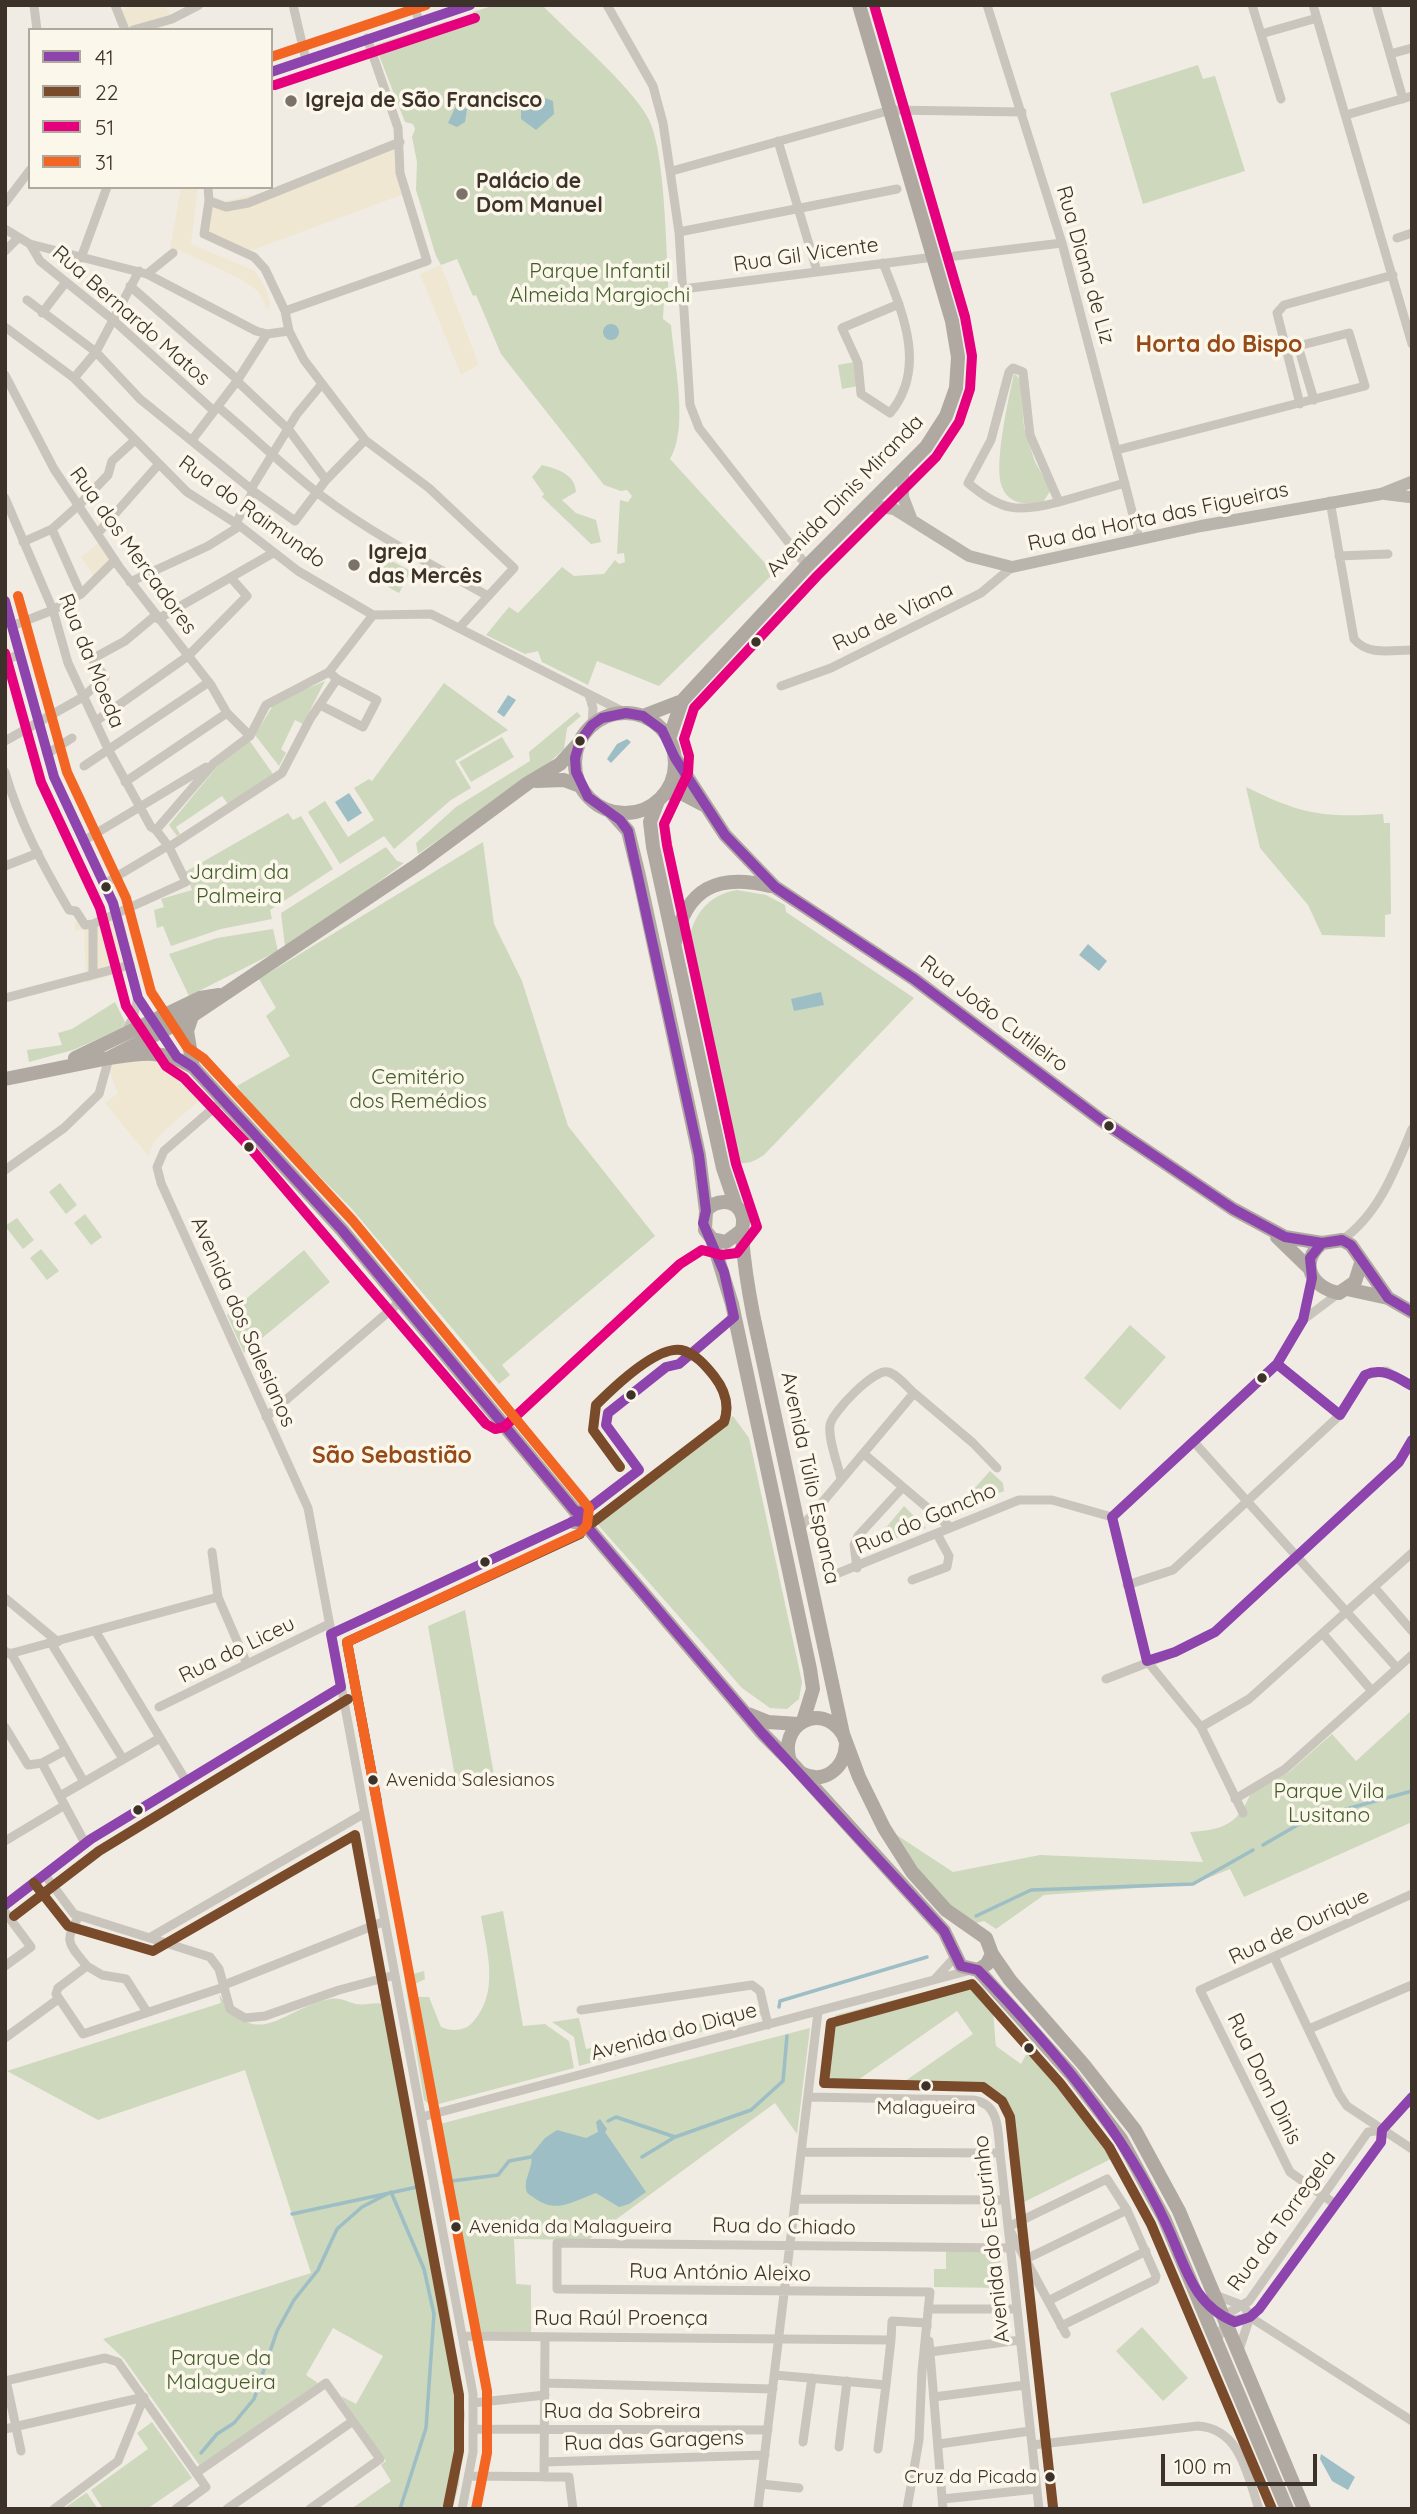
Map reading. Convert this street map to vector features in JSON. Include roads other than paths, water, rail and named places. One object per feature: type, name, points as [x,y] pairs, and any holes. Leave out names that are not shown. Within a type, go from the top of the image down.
[{"type":"main road","name":"Avenida Dinis Miranda","points":[[669,739],[682,701],[807,566],[926,447],[946,416],[958,374],[956,336],[859,5]]},
{"type":"main road","name":"Avenida Dinis Miranda","points":[[643,716],[682,701]]},
{"type":"main road","points":[[54,1067],[120,1038],[192,1016],[220,994],[417,865],[528,783],[559,764],[592,725],[613,714],[643,716],[662,730],[669,739],[675,758],[674,771],[661,797]]},
{"type":"main road","points":[[579,743],[575,758],[580,786],[598,806],[610,811],[635,812],[661,797],[683,794],[708,808]]},
{"type":"main road","name":"Rua João Cutileiro","points":[[675,758],[742,856],[775,887],[914,979],[1109,1126],[1273,1233],[1310,1273],[1318,1286],[1388,1298],[1412,1312]]},
{"type":"main road","points":[[528,783],[551,779],[580,786]]},
{"type":"main road","name":"Avenida Túlio Espanca","points":[[661,797],[650,822],[674,947],[723,1168],[743,1218],[741,1230],[750,1301],[844,1740],[884,1828],[912,1872],[944,1908],[989,1942],[992,1954],[1135,2130],[1179,2211],[1304,2509]]},
{"type":"main road","name":"Avenida Túlio Espanca","points":[[610,811],[628,831],[639,876],[699,1155],[706,1211],[703,1223],[712,1239],[732,1304],[810,1669],[813,1689],[800,1722],[787,1744],[793,1765]]},
{"type":"main road","points":[[674,947],[683,914],[703,891],[729,881],[775,887]]},
{"type":"main road","points":[[108,1058],[200,998],[220,994]]},
{"type":"main road","points":[[192,1016],[187,1031],[193,1067]]},
{"type":"main road","points":[[157,1027],[177,1057]]},
{"type":"main road","points":[[5,1079],[54,1067],[147,1052],[177,1057],[193,1067],[324,1211],[401,1301],[577,1518],[747,1714],[943,1931],[961,1966],[974,1970],[1071,2074],[1121,2139],[1164,2218],[1287,2509]]},
{"type":"main road","points":[[706,1211],[717,1202],[736,1206]]},
{"type":"main road","points":[[712,1239],[732,1240],[741,1230]]},
{"type":"main road","name":"Rua João Cutileiro","points":[[1273,1233],[1322,1242],[1342,1240],[1359,1258],[1388,1298]]},
{"type":"main road","points":[[1310,1273],[1314,1249],[1322,1242]]},
{"type":"main road","points":[[1343,1291],[1355,1282],[1359,1258]]},
{"type":"main road","points":[[747,1714],[768,1722],[800,1722],[821,1718],[838,1726],[844,1740],[841,1764],[834,1772],[815,1777],[793,1765]]},
{"type":"main road","points":[[955,1953],[959,1939],[975,1933]]},
{"type":"main road","points":[[974,1970],[987,1964],[992,1954]]},
{"type":"street","points":[[140,28],[172,19],[199,5]]},
{"type":"street","points":[[293,5],[306,60]]},
{"type":"street","points":[[414,5],[419,21]]},
{"type":"street","points":[[273,71],[471,5]]},
{"type":"street","points":[[607,5],[653,86],[672,171],[679,232],[690,405],[699,428],[807,566]]},
{"type":"street","name":"Rua Diana de Liz","points":[[987,5],[1062,243],[1139,538]]},
{"type":"street","points":[[1252,5],[1281,99]]},
{"type":"street","points":[[1313,5],[1412,344]]},
{"type":"street","points":[[1346,116],[1407,98],[1390,54],[1376,5]]},
{"type":"street","points":[[34,6],[37,28]]},
{"type":"street","points":[[116,8],[124,28]]},
{"type":"street","points":[[1261,34],[1317,18]]},
{"type":"street","points":[[285,311],[427,261],[400,173],[398,128],[367,38]]},
{"type":"street","points":[[1390,54],[1412,48]]},
{"type":"street","points":[[672,171],[891,110],[1021,112]]},
{"type":"street","points":[[778,141],[817,271]]},
{"type":"street","points":[[209,201],[226,207],[291,188],[400,142]]},
{"type":"street","points":[[5,204],[28,173]]},
{"type":"street","points":[[81,258],[106,189]]},
{"type":"street","points":[[208,189],[204,230],[207,237],[254,257],[260,263],[272,280],[285,311],[289,331],[321,385],[365,440],[429,488],[514,568],[459,628]]},
{"type":"street","points":[[679,232],[897,189]]},
{"type":"street","points":[[5,229],[30,244],[143,272],[196,302],[267,334],[289,331]]},
{"type":"street","points":[[1397,238],[1412,233]]},
{"type":"street","points":[[5,251],[18,238]]},
{"type":"street","points":[[955,256],[1062,243]]},
{"type":"street","name":"Rua Bernardo Matos","points":[[30,244],[40,261],[317,492],[384,539],[488,596]]},
{"type":"street","points":[[74,378],[96,352],[130,286],[143,272],[173,253]]},
{"type":"street","name":"Rua Gil Vicente","points":[[683,289],[934,257]]},
{"type":"street","points":[[883,263],[900,304],[912,364],[901,400],[890,413],[861,394],[858,363],[842,328],[900,304]]},
{"type":"street","points":[[1300,404],[1277,313],[1284,305],[1394,275]]},
{"type":"street","points":[[42,313],[66,282]]},
{"type":"street","points":[[130,286],[289,430],[326,480]]},
{"type":"street","points":[[27,300],[96,352],[139,399],[295,521],[326,480],[365,440]]},
{"type":"street","name":"Rua do Raimundo","points":[[5,327],[74,378],[187,492],[238,524],[273,553],[373,615]]},
{"type":"street","points":[[1117,450],[1300,404],[1365,386],[1349,333],[1298,346],[1314,400]]},
{"type":"street","points":[[192,440],[237,381],[267,334]]},
{"type":"street","points":[[1059,502],[1030,435],[1023,372],[1013,368],[1009,372],[991,440],[968,484],[998,505],[1025,510],[1059,502],[1125,483]]},
{"type":"street","name":"Rua dos Mercadores","points":[[5,374],[54,470],[80,504],[130,582],[209,682],[227,713],[250,736]]},
{"type":"street","points":[[130,582],[208,546],[238,524],[252,490],[298,414],[321,385]]},
{"type":"street","points":[[23,542],[52,529],[80,504],[108,475],[113,461],[135,440]]},
{"type":"street","points":[[97,533],[159,464]]},
{"type":"street","points":[[902,471],[903,497],[912,519]]},
{"type":"street","points":[[1410,499],[1411,482]]},
{"type":"street","name":"Rua da Horta das Figueiras","points":[[868,505],[894,509],[958,551],[982,561],[1012,566],[1051,560],[1139,538],[1381,494],[1411,482]]},
{"type":"street","name":"Rua da Horta das Figueiras","points":[[883,491],[896,498],[912,519]]},
{"type":"street","name":"Rua da Horta das Figueiras","points":[[1381,494],[1410,499]]},
{"type":"street","name":"Rua da Moeda","points":[[5,498],[53,610],[68,663],[108,751],[151,827],[168,847],[186,882],[116,913]]},
{"type":"street","points":[[1331,501],[1354,639],[1365,649],[1412,650]]},
{"type":"street","points":[[5,529],[15,523]]},
{"type":"street","points":[[52,529],[81,594]]},
{"type":"street","points":[[5,741],[84,694],[105,677],[92,659],[125,641],[157,617],[232,579],[273,553]]},
{"type":"street","points":[[1339,556],[1388,554]]},
{"type":"street","points":[[12,626],[53,610],[81,594],[95,577],[115,560]]},
{"type":"street","name":"Rua de Viana","points":[[781,686],[831,668],[981,593],[1012,566]]},
{"type":"street","points":[[96,722],[188,656],[247,596],[232,579]]},
{"type":"street","points":[[5,600],[37,724],[54,777],[116,913],[138,998],[157,1027]]},
{"type":"street","points":[[85,840],[214,762],[250,736],[272,699],[329,672],[373,615],[423,612],[626,713]]},
{"type":"street","points":[[5,660],[18,654]]},
{"type":"street","points":[[320,705],[363,727],[377,700],[329,672]]},
{"type":"street","points":[[104,884],[168,847],[282,773],[337,679]]},
{"type":"street","points":[[84,766],[209,682]]},
{"type":"street","points":[[589,695],[593,708],[592,725]]},
{"type":"street","points":[[125,782],[227,713]]},
{"type":"street","points":[[47,754],[72,738]]},
{"type":"street","points":[[156,830],[214,762]]},
{"type":"street","points":[[5,772],[15,806],[69,910],[76,911],[85,925],[116,913]]},
{"type":"street","points":[[6,864],[38,853]]},
{"type":"street","points":[[93,924],[93,974]]},
{"type":"street","points":[[5,998],[130,965]]},
{"type":"street","points":[[120,1038],[133,1018],[138,998]]},
{"type":"street","points":[[5,1170],[64,1128],[99,1094],[108,1058]]},
{"type":"street","points":[[82,1063],[96,1071],[103,1084]]},
{"type":"street","name":"Avenida dos Salesianos","points":[[223,1100],[164,1151],[157,1167],[161,1183],[308,1508],[331,1634]]},
{"type":"street","points":[[1342,1240],[1361,1227],[1391,1180],[1412,1129]]},
{"type":"street","points":[[1359,1258],[1361,1227]]},
{"type":"street","points":[[1303,1321],[1310,1273]]},
{"type":"street","points":[[1243,1813],[1200,1727],[1147,1661],[1112,1517],[1277,1364],[1303,1321],[1343,1291]]},
{"type":"street","points":[[266,1417],[401,1301]]},
{"type":"street","points":[[1277,1364],[1340,1415]]},
{"type":"street","points":[[841,1479],[829,1426],[833,1416],[871,1376],[880,1371],[890,1372],[973,1443],[997,1468]]},
{"type":"street","points":[[1127,1585],[1173,1570],[1340,1415],[1365,1375],[1386,1371],[1412,1387]]},
{"type":"street","points":[[800,1529],[814,1509],[914,1393]]},
{"type":"street","points":[[1106,1679],[1175,1652],[1215,1632],[1275,1580],[1399,1462],[1412,1440]]},
{"type":"street","points":[[1193,1441],[1397,1668]]},
{"type":"street","points":[[864,1454],[950,1527]]},
{"type":"street","points":[[857,1568],[853,1552],[858,1536],[903,1487]]},
{"type":"street","name":"Rua do Gancho","points":[[836,1574],[857,1568],[1004,1504],[1029,1498],[1052,1500],[1112,1517]]},
{"type":"street","points":[[793,1499],[801,1509],[814,1509]]},
{"type":"street","points":[[461,2509],[469,2476],[475,2429],[473,2403],[463,2336],[331,1634],[577,1518]]},
{"type":"street","points":[[912,1580],[947,1567],[950,1562],[937,1534]]},
{"type":"street","points":[[212,1552],[218,1597],[247,1664]]},
{"type":"street","points":[[1200,1727],[1249,1699],[1412,1553]]},
{"type":"street","points":[[1374,1587],[1412,1631]]},
{"type":"street","points":[[84,1782],[8,1652],[96,1632],[218,1597]]},
{"type":"street","points":[[5,1598],[54,1643],[123,1759]]},
{"type":"street","name":"Rua do Liceu","points":[[159,1707],[329,1623]]},
{"type":"street","points":[[96,1632],[185,1779]]},
{"type":"street","points":[[1323,1634],[1372,1691]]},
{"type":"street","points":[[1235,1799],[1285,1769],[1412,1655]]},
{"type":"street","points":[[5,1905],[85,1843],[185,1779],[341,1687]]},
{"type":"street","points":[[5,1727],[28,1765],[42,1763],[66,1750]]},
{"type":"street","points":[[5,1841],[84,1782],[160,1738]]},
{"type":"street","points":[[42,1763],[85,1843]]},
{"type":"street","points":[[151,1937],[365,1813]]},
{"type":"street","points":[[45,1875],[66,1906],[79,1916],[210,1957],[219,1969],[230,2009],[245,2018],[265,2016],[339,1990],[395,1975]]},
{"type":"street","name":"Rua de Ourique","points":[[1200,1990],[1275,1959],[1412,1894]]},
{"type":"street","points":[[5,1912],[31,1947],[5,1966]]},
{"type":"street","points":[[79,1916],[68,1934],[69,1945],[87,1966],[102,1975],[127,1979],[147,2012]]},
{"type":"street","points":[[87,1966],[58,1989],[57,2000],[82,2034],[224,1989],[385,1920]]},
{"type":"street","points":[[934,1980],[955,1953]]},
{"type":"street","points":[[1275,1959],[1339,2094],[1348,2106],[1412,2149]]},
{"type":"street","name":"Avenida do Dique","points":[[422,2117],[974,1970]]},
{"type":"street","points":[[581,2010],[751,1985],[760,1991],[768,2025]]},
{"type":"street","points":[[1309,2029],[1412,1985]]},
{"type":"street","name":"Rua Dom Dinis","points":[[1200,1990],[1290,2172],[1335,2204]]},
{"type":"street","points":[[5,2038],[57,2000]]},
{"type":"street","points":[[758,2509],[818,2012]]},
{"type":"street","name":"Avenida do Escurinho","points":[[808,2097],[980,2101],[992,2109],[996,2119],[1000,2153],[1039,2509]]},
{"type":"street","name":"Rua da Torregela","points":[[1250,2317],[1259,2309],[1381,2142],[1382,2130],[1412,2097]]},
{"type":"street","name":"Rua da Torregela","points":[[1217,2342],[1230,2312],[1244,2306],[1368,2132],[1382,2130]]},
{"type":"street","points":[[801,2152],[1000,2153]]},
{"type":"street","points":[[1102,2179],[1111,2181],[1127,2210],[1156,2271],[1155,2280],[1064,2330],[1008,2227],[1102,2179]]},
{"type":"street","points":[[796,2199],[1005,2200]]},
{"type":"street","points":[[1026,2259],[1127,2210]]},
{"type":"street","name":"Rua do Chiado","points":[[557,2243],[1010,2248]]},
{"type":"street","name":"Rua António Aleixo","points":[[557,2243],[557,2289],[930,2292],[928,2309]]},
{"type":"street","points":[[1048,2301],[1146,2251]]},
{"type":"street","points":[[1215,2295],[1244,2306],[1250,2317],[1412,2421]]},
{"type":"street","points":[[1198,2296],[1226,2319],[1235,2322],[1250,2317]]},
{"type":"street","points":[[907,2509],[919,2440],[928,2309],[1017,2309]]},
{"type":"street","points":[[1239,2351],[1250,2317]]},
{"type":"street","points":[[878,2449],[892,2321],[927,2323]]},
{"type":"street","points":[[927,2323],[943,2504],[1037,2489]]},
{"type":"street","name":"Rua Raúl Proença","points":[[463,2336],[891,2340]]},
{"type":"street","points":[[544,2477],[545,2337]]},
{"type":"street","points":[[930,2352],[1020,2340]]},
{"type":"street","points":[[21,2451],[6,2381],[108,2358],[121,2365],[206,2487],[176,2509]]},
{"type":"street","points":[[775,2375],[886,2385]]},
{"type":"street","points":[[803,2442],[812,2378]]},
{"type":"street","points":[[839,2447],[847,2381]]},
{"type":"street","points":[[196,2473],[326,2383],[380,2459],[310,2509]]},
{"type":"street","points":[[545,2383],[773,2389]]},
{"type":"street","points":[[934,2397],[1025,2385]]},
{"type":"street","points":[[473,2403],[545,2395]]},
{"type":"street","points":[[5,2429],[144,2397]]},
{"type":"street","points":[[54,2509],[118,2461],[144,2397]]},
{"type":"street","points":[[228,2509],[353,2421]]},
{"type":"street","points":[[1032,2445],[1198,2426],[1219,2430],[1233,2443],[1239,2454],[1259,2509]]},
{"type":"street","name":"Rua da Sobreira","points":[[475,2429],[768,2431]]},
{"type":"street","points":[[939,2444],[1030,2431]]},
{"type":"street","name":"Rua das Garagens","points":[[544,2462],[765,2455]]},
{"type":"street","points":[[469,2476],[569,2477],[573,2509]]},
{"type":"street","points":[[761,2484],[799,2488]]},
{"type":"water","points":[[532,93],[553,101],[554,114],[536,130],[521,119],[521,106]]},
{"type":"water","points":[[456,106],[467,109],[465,122],[457,127],[448,123]]},
{"type":"water","points":[[608,324],[614,324],[619,332],[617,338],[608,340],[603,335],[603,329]]},
{"type":"water","points":[[508,695],[516,700],[504,717],[497,712]]},
{"type":"water","points":[[627,739],[631,742],[611,763],[607,759],[617,744]]},
{"type":"water","points":[[349,793],[362,813],[348,822],[335,802]]},
{"type":"water","points":[[1088,944],[1107,961],[1099,971],[1079,955]]},
{"type":"water","points":[[821,992],[824,1005],[794,1011],[791,999]]},
{"type":"water","points":[[600,2119],[607,2129],[605,2132],[646,2192],[629,2204],[619,2207],[596,2193],[557,2206],[541,2202],[528,2194],[526,2185],[531,2155],[545,2138],[557,2130],[586,2138],[598,2132],[596,2122]]},
{"type":"water","points":[[1321,2454],[1355,2477],[1348,2490],[1332,2481],[1320,2459]]},
{"type":"waterway","points":[[1263,1845],[1306,1820],[1412,1791]]},
{"type":"waterway","points":[[976,1916],[1031,1890],[1193,1884],[1253,1850]]},
{"type":"waterway","points":[[779,2007],[780,2001],[927,1957]]},
{"type":"waterway","points":[[642,2157],[675,2137],[751,2110],[783,2081],[787,2036]]},
{"type":"waterway","points":[[608,2121],[616,2117],[675,2137]]},
{"type":"waterway","points":[[444,2182],[498,2175],[509,2161],[536,2156]]},
{"type":"waterway","points":[[292,2214],[422,2186]]},
{"type":"waterway","points":[[201,2453],[217,2434],[234,2423],[254,2399],[277,2331],[294,2300],[318,2270],[337,2229],[362,2207],[391,2192],[424,2269],[434,2314],[426,2428],[400,2509]]},
{"type":"place","name":"Igreja de São Francisco","points":[[291,101]]},
{"type":"place","name":"Palácio de Dom Manuel","points":[[462,194]]},
{"type":"place","name":"Igreja das Mercês","points":[[354,565]]},
{"type":"place","name":"Avenida Salesianos","points":[[373,1780]]},
{"type":"place","name":"Malagueira","points":[[926,2086]]},
{"type":"place","name":"Avenida da Malagueira","points":[[456,2227]]},
{"type":"place","name":"Cruz da Picada","points":[[1050,2477]]},
{"type":"district","name":"Horta do Bispo","points":[[1219,345]]},
{"type":"district","name":"São Sebastião","points":[[392,1456]]},
{"type":"park label","name":"Parque Infantil Almeida Margiochi","points":[[600,284]]},
{"type":"park label","name":"Jardim da Palmeira","points":[[239,885]]},
{"type":"park label","name":"Cemitério dos Remédios","points":[[418,1090]]},
{"type":"park label","name":"Parque Vila Lusitano","points":[[1329,1804]]},
{"type":"park label","name":"Parque da Malagueira","points":[[221,2371]]}]
